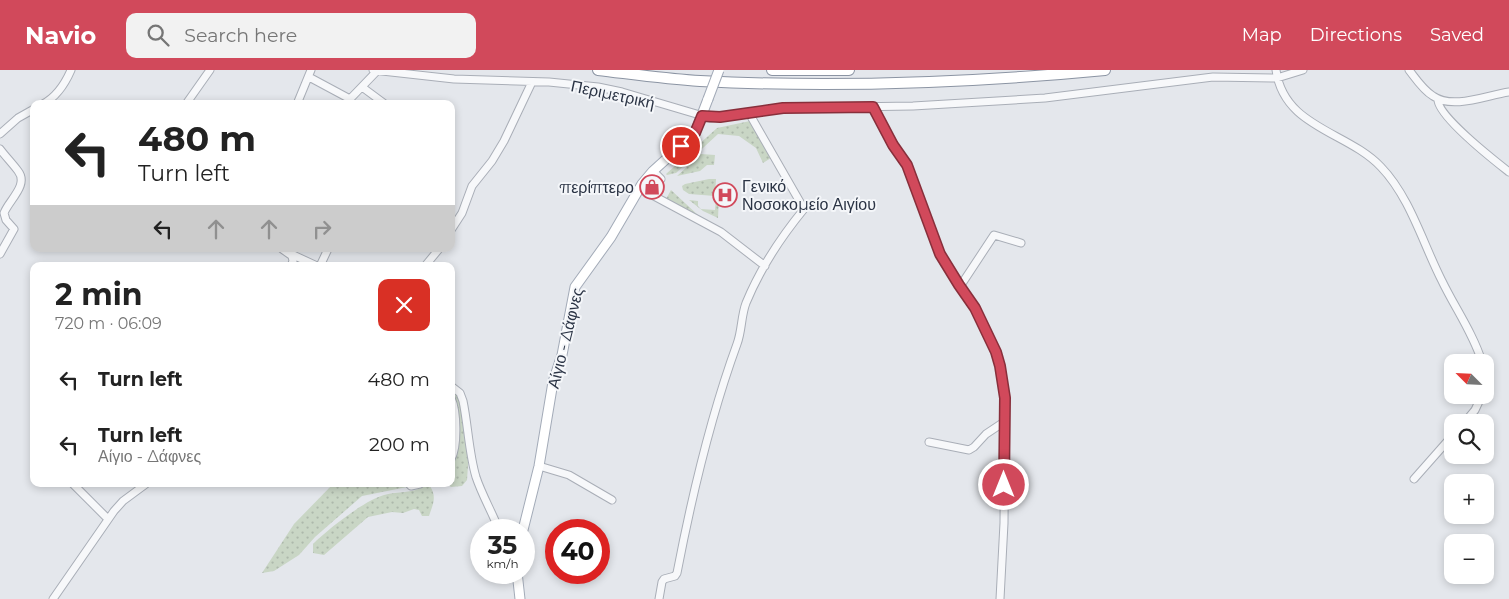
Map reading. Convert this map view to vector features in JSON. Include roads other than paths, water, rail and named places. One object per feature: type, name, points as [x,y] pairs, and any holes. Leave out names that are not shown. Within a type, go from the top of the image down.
[{"type":"highway","points":[[598,70],[699,81],[865,85],[1003,79],[1105,70]]},
{"type":"highway","points":[[772,70],[849,70]]},
{"type":"main road","name":"Αίγιο - Δάφνες","points":[[526,519],[539,466],[553,382],[562,355],[573,293],[579,280],[610,237],[639,188],[652,171],[695,133],[719,70]]},
{"type":"main road","points":[[518,584],[520,599]]},
{"type":"street","points":[[48,100],[56,94],[71,70]]},
{"type":"street","points":[[189,100],[210,70]]},
{"type":"street","points":[[299,100],[310,73],[350,100],[375,70]]},
{"type":"street","name":"Περιμετρική","points":[[375,70],[454,79],[557,83],[606,89],[645,98],[702,116],[720,117],[789,108],[873,107],[1045,98],[1213,77],[1277,78],[1303,70]]},
{"type":"street","points":[[1276,70],[1277,78],[1286,98],[1297,111],[1315,125],[1366,154],[1381,167],[1392,181],[1413,219],[1441,279],[1474,338],[1479,354]]},
{"type":"street","points":[[1409,70],[1428,93],[1438,99],[1460,102],[1509,92]]},
{"type":"street","points":[[455,224],[462,213],[472,186],[504,141],[532,82]]},
{"type":"street","points":[[362,87],[380,100]]},
{"type":"street","points":[[1438,99],[1437,103],[1441,110],[1478,148],[1509,172]]},
{"type":"street","points":[[873,107],[893,145],[907,165],[940,254],[975,308],[996,352],[1000,366],[1005,398],[1004,523],[1000,599]]},
{"type":"street","points":[[0,134],[18,118],[30,111]]},
{"type":"street","points":[[659,599],[664,579],[675,576],[677,573],[702,456],[740,335],[744,309],[784,233],[804,209],[749,112]]},
{"type":"street","points":[[0,150],[20,173],[22,180],[20,187],[4,214],[6,220],[14,229],[0,254]]},
{"type":"street","points":[[652,171],[661,179]]},
{"type":"street","points":[[639,188],[721,232],[765,266]]},
{"type":"street","points":[[959,285],[963,282],[994,235],[1021,243]]},
{"type":"street","points":[[287,252],[309,262]]},
{"type":"street","points":[[428,262],[437,252]]},
{"type":"street","points":[[291,254],[292,262]]},
{"type":"street","points":[[455,389],[460,393],[463,401],[475,474],[481,493],[489,505],[495,519]]},
{"type":"street","points":[[455,422],[455,450]]},
{"type":"street","points":[[929,442],[969,450],[986,434],[1004,422]]},
{"type":"street","points":[[1414,478],[1444,445]]},
{"type":"street","points":[[539,466],[569,475],[612,500]]},
{"type":"street","points":[[75,487],[108,519]]},
{"type":"street","points":[[53,599],[108,519],[123,501],[142,487]]},
{"type":"place","name":"περίπτερο","points":[[652,187]]},
{"type":"place","name":"Γενικό Νοσοκομείο Αιγίου","points":[[725,195]]}]
